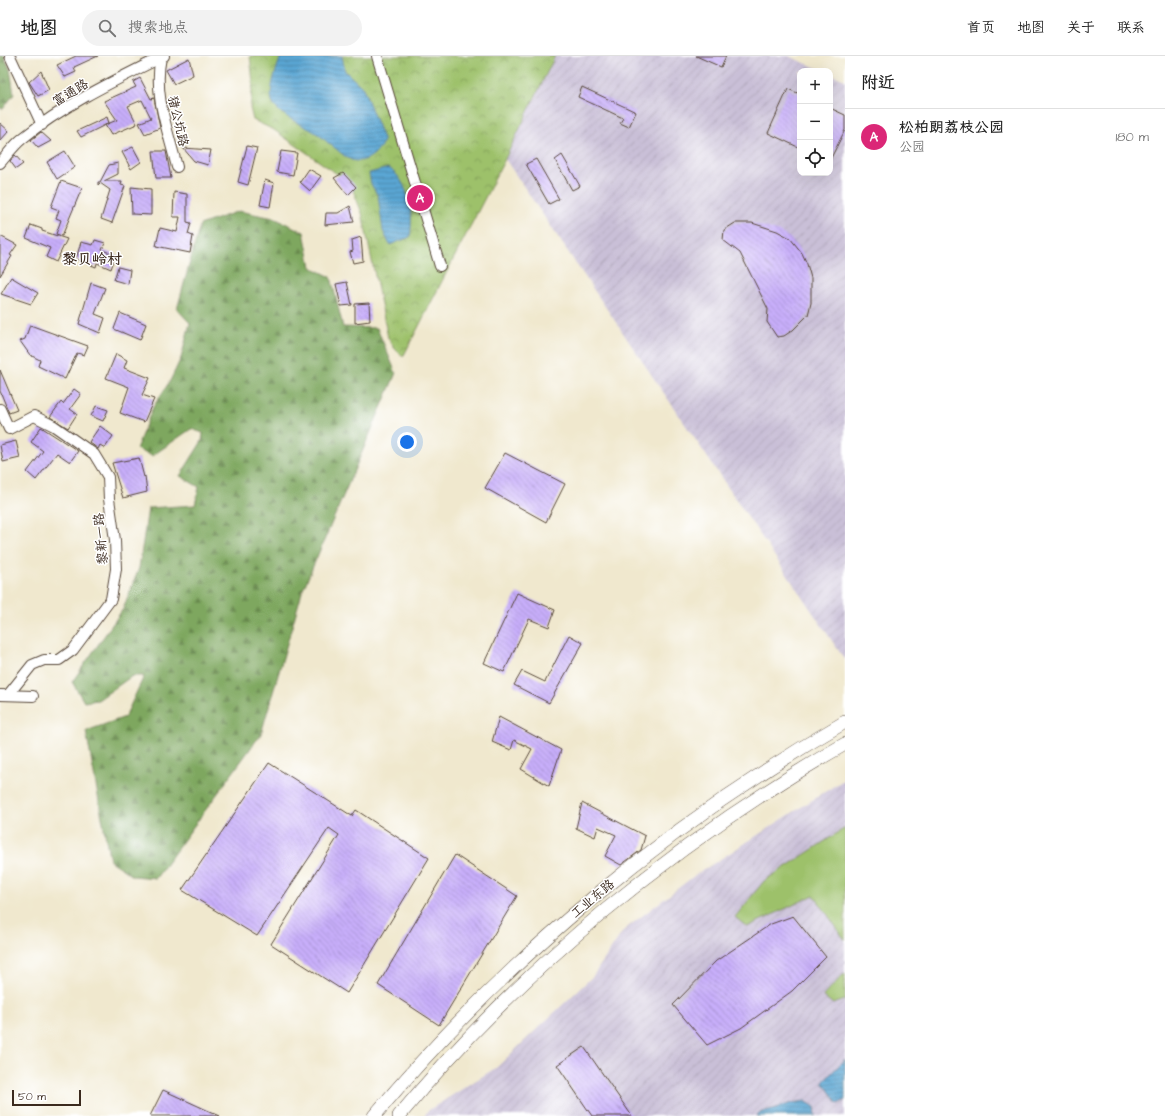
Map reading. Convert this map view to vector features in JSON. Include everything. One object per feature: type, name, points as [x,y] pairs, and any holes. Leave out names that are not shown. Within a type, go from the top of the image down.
[{"type":"main road","name":"工业东路","points":[[374,1116],[435,1045],[480,1000],[567,920],[637,861],[768,769],[845,722]]},
{"type":"main road","name":"工业东路","points":[[398,1116],[449,1058],[493,1013],[562,948],[649,876],[778,784],[845,744]]},
{"type":"street","points":[[10,56],[42,125]]},
{"type":"street","points":[[377,56],[440,266]]},
{"type":"street","name":"富通路","points":[[0,163],[22,138],[110,83],[162,57]]},
{"type":"street","name":"猪公坑路","points":[[162,57],[158,85],[162,113],[177,167]]},
{"type":"street","name":"黎新一路","points":[[0,408],[9,429],[34,416],[54,426],[94,454],[108,477],[109,499],[115,540],[116,569],[111,599],[73,650],[59,660],[44,660],[32,665],[4,695]]},
{"type":"street","points":[[4,695],[33,696]]},
{"type":"shaded area","points":[[555,56],[788,56],[817,68],[797,68],[797,176],[833,176],[833,75],[845,80],[845,660],[505,159]]},
{"type":"shaded area","points":[[845,779],[845,1116],[424,1116],[429,1110],[497,1067],[593,976],[624,930],[694,876]]},
{"type":"green space","points":[[0,56],[4,56],[10,69],[14,94],[3,109],[0,108]]},
{"type":"green space","points":[[250,56],[555,56],[505,159],[403,357],[395,349],[388,338],[362,213],[350,183],[274,130],[253,120],[250,108],[253,83]]},
{"type":"green space","points":[[239,211],[274,218],[304,232],[311,267],[331,277],[343,327],[377,328],[396,373],[302,592],[261,734],[156,878],[133,876],[110,861],[86,731],[125,717],[144,676],[132,676],[98,700],[84,702],[72,682],[123,609],[139,568],[148,508],[195,505],[199,487],[180,476],[202,441],[203,433],[191,429],[152,456],[136,449],[153,407],[170,381],[181,358],[190,323],[177,309],[200,225]]},
{"type":"green space","points":[[845,828],[845,940],[814,895],[747,927],[735,917],[764,881]]},
{"type":"green space","points":[[845,973],[845,1000],[833,1004],[823,996]]},
{"type":"water","points":[[281,56],[342,56],[345,71],[363,88],[384,141],[373,155],[361,161],[350,160],[319,135],[286,116],[276,108],[271,99],[271,93],[273,80]]},
{"type":"water","points":[[389,168],[396,174],[405,189],[411,218],[410,237],[390,245],[383,231],[378,196],[371,184],[369,173]]},
{"type":"water","points":[[845,1059],[845,1100],[838,1104],[823,1082]]},
{"type":"water","points":[[805,1101],[815,1107],[816,1116],[756,1116],[759,1113],[792,1103]]},
{"type":"building","points":[[76,56],[98,56],[74,67],[76,72],[65,77],[57,65]]},
{"type":"building","points":[[696,56],[726,56],[721,67]]},
{"type":"building","points":[[189,58],[193,75],[174,84],[166,70]]},
{"type":"building","points":[[41,71],[49,90],[38,96],[29,82]]},
{"type":"building","points":[[140,78],[151,99],[154,98],[160,128],[145,134],[139,123],[151,118],[142,100],[128,106],[137,124],[111,135],[105,125],[117,120],[104,101],[136,87],[133,82]]},
{"type":"building","points":[[582,87],[636,112],[629,127],[620,123],[623,118],[578,97]]},
{"type":"building","points":[[788,89],[797,93],[797,147],[768,133]]},
{"type":"building","points":[[833,109],[845,115],[845,130],[833,154]]},
{"type":"building","points":[[107,117],[109,123],[81,137],[77,131]]},
{"type":"building","points":[[0,123],[9,131],[0,141]]},
{"type":"building","points":[[41,132],[51,141],[38,148],[31,140]]},
{"type":"building","points":[[247,146],[257,148],[248,185],[238,182]]},
{"type":"building","points":[[133,147],[141,162],[131,169],[122,152]]},
{"type":"building","points":[[183,148],[211,150],[208,165],[194,161]]},
{"type":"building","points":[[65,151],[75,167],[57,179],[47,162]]},
{"type":"building","points":[[153,151],[166,151],[171,178],[156,178]]},
{"type":"building","points":[[281,151],[297,153],[293,175],[277,172]]},
{"type":"building","points":[[15,155],[23,164],[16,169],[10,161]]},
{"type":"building","points":[[562,155],[580,186],[572,190],[555,160]]},
{"type":"building","points":[[536,159],[559,199],[549,204],[526,164]]},
{"type":"building","points":[[118,163],[118,174],[104,181],[122,181],[121,185],[125,186],[112,223],[101,219],[110,190],[100,183],[98,185],[98,182],[100,182],[109,165]]},
{"type":"building","points":[[309,169],[321,176],[310,191],[300,182]]},
{"type":"building","points":[[343,173],[356,187],[348,195],[334,178]]},
{"type":"building","points":[[265,180],[274,183],[270,207],[260,205]]},
{"type":"building","points":[[61,181],[82,188],[62,236],[56,234],[61,220],[56,218],[59,210],[51,207]]},
{"type":"building","points":[[131,187],[151,189],[151,215],[132,214]]},
{"type":"building","points":[[174,192],[187,194],[187,222],[191,223],[188,234],[193,236],[190,253],[156,246],[160,228],[177,232],[180,217],[173,217]]},
{"type":"building","points":[[350,206],[354,222],[325,225],[326,213],[338,213]]},
{"type":"building","points":[[735,223],[752,223],[777,231],[790,238],[802,253],[807,264],[811,278],[811,303],[808,315],[793,330],[784,336],[777,337],[767,322],[768,309],[740,253],[723,240],[724,230]]},
{"type":"building","points":[[31,225],[42,229],[42,231],[67,239],[56,262],[46,257],[50,248],[26,238]]},
{"type":"building","points":[[0,236],[17,245],[10,255],[12,256],[0,276]]},
{"type":"building","points":[[361,237],[363,261],[353,263],[350,252],[353,251],[352,240]]},
{"type":"building","points":[[95,240],[105,243],[102,250],[116,255],[111,269],[97,263],[96,267],[76,259],[81,242],[93,245]]},
{"type":"building","points":[[118,267],[130,270],[128,284],[114,280]]},
{"type":"building","points":[[11,277],[38,293],[31,304],[1,294]]},
{"type":"building","points":[[347,282],[352,305],[341,306],[336,284]]},
{"type":"building","points":[[91,283],[105,288],[95,314],[105,318],[100,333],[79,324]]},
{"type":"building","points":[[369,303],[370,321],[355,323],[355,304]]},
{"type":"building","points":[[120,313],[146,324],[140,340],[114,329]]},
{"type":"building","points":[[30,325],[88,346],[84,355],[77,353],[65,379],[38,366],[40,360],[30,355],[20,341],[25,339]]},
{"type":"building","points":[[116,354],[127,360],[124,368],[150,378],[142,395],[154,399],[144,422],[120,413],[129,387],[106,378]]},
{"type":"building","points":[[0,370],[17,410],[9,413],[0,391]]},
{"type":"building","points":[[74,389],[81,394],[70,409],[77,414],[68,428],[50,417],[61,402],[63,404]]},
{"type":"building","points":[[96,406],[108,410],[103,421],[91,416]]},
{"type":"building","points":[[100,426],[113,436],[105,448],[100,445],[98,449],[89,442]]},
{"type":"building","points":[[41,427],[78,451],[70,462],[57,453],[36,480],[27,472],[43,451],[31,442]]},
{"type":"building","points":[[16,441],[20,458],[3,462],[0,445]]},
{"type":"building","points":[[505,453],[565,484],[546,522],[485,488]]},
{"type":"building","points":[[139,458],[144,477],[145,476],[147,492],[123,498],[112,463]]},
{"type":"building","points":[[517,593],[555,610],[549,627],[529,619],[504,672],[484,663]]},
{"type":"building","points":[[569,635],[583,643],[549,703],[514,685],[522,671],[545,682]]},
{"type":"building","points":[[499,717],[561,750],[549,786],[521,769],[532,749],[514,740],[511,750],[492,742]]},
{"type":"building","points":[[269,763],[352,816],[356,810],[429,858],[347,993],[271,944],[339,835],[329,828],[257,936],[182,890]]},
{"type":"building","points":[[582,803],[645,836],[641,850],[621,865],[605,856],[616,835],[598,827],[595,837],[576,828]]},
{"type":"building","points":[[455,855],[517,896],[439,1025],[378,985]]},
{"type":"building","points":[[793,916],[826,957],[792,991],[741,1028],[707,1045],[673,1005],[716,961],[771,924]]},
{"type":"building","points":[[584,1047],[632,1116],[592,1116],[557,1065]]},
{"type":"building","points":[[163,1090],[220,1116],[150,1116]]},
{"type":"place","name":"松柏朗荔枝公园","points":[[420,198]]},
{"type":"district","name":"黎贝岭村","points":[[92,259]]}]
